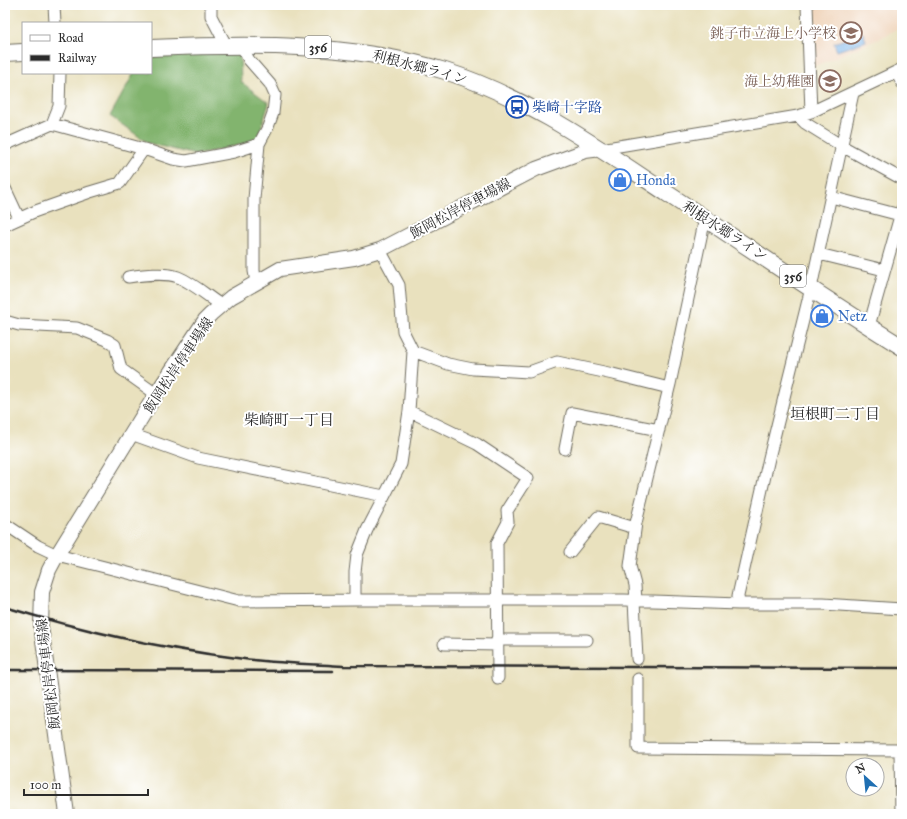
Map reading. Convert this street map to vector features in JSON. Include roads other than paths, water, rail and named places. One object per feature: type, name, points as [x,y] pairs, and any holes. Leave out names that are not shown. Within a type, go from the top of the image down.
[{"type":"highway","name":"利根水郷ライン","points":[[152,48],[233,45],[309,46],[365,53],[407,61],[445,71],[480,84],[523,104],[601,149],[902,347]]},
{"type":"highway","points":[[5,52],[22,52]]},
{"type":"main road","name":"飯岡松岸停車場線","points":[[67,814],[40,626],[42,592],[49,570],[57,555],[156,394],[205,320],[220,305],[231,297],[275,271],[287,267],[354,258],[380,250],[536,169],[585,151],[601,149]]},
{"type":"street","points":[[54,5],[56,22]]},
{"type":"street","points":[[211,5],[212,16],[233,45],[249,60],[270,84],[275,95],[273,113],[259,144],[254,199],[253,243],[256,282]]},
{"type":"street","points":[[807,5],[811,112]]},
{"type":"street","points":[[601,149],[798,116],[811,112],[853,93],[899,70],[902,83]]},
{"type":"street","points":[[52,124],[59,106],[60,74]]},
{"type":"street","points":[[740,604],[738,596],[769,458],[819,254],[853,93]]},
{"type":"street","points":[[798,116],[806,123],[842,146],[902,179]]},
{"type":"street","points":[[5,145],[52,124],[144,149],[173,160],[186,162],[234,152],[259,144]]},
{"type":"street","points":[[5,225],[19,218],[90,192],[120,183],[144,149]]},
{"type":"street","points":[[5,188],[19,218]]},
{"type":"street","points":[[831,197],[901,212],[869,326]]},
{"type":"street","points":[[637,659],[635,585],[630,566],[635,528],[669,388],[705,218]]},
{"type":"street","points":[[355,600],[355,572],[357,555],[366,530],[402,464],[409,411],[413,351],[403,331],[398,285],[380,250]]},
{"type":"street","points":[[819,254],[884,270]]},
{"type":"street","points":[[128,277],[171,275],[184,280],[220,305]]},
{"type":"street","points":[[5,321],[19,325],[77,328],[107,340],[115,345],[121,369],[156,394]]},
{"type":"street","points":[[413,351],[448,364],[473,369],[529,372],[557,362],[669,388]]},
{"type":"street","points":[[409,411],[477,444],[528,478],[507,512],[508,522],[496,543],[498,678]]},
{"type":"street","points":[[565,450],[572,413],[659,430]]},
{"type":"street","points":[[132,434],[198,458],[384,496]]},
{"type":"street","points":[[570,552],[598,518],[635,528]]},
{"type":"street","points":[[5,524],[38,546],[57,555],[239,601],[497,599],[740,604],[823,604],[902,609]]},
{"type":"street","points":[[444,644],[587,640]]},
{"type":"street","points":[[638,679],[638,748],[901,750],[901,814]]},
{"type":"water","points":[[863,33],[866,41],[837,51],[834,43]]},
{"type":"railway","points":[[5,607],[91,631],[149,644],[207,654],[290,663],[343,666],[902,668]]},
{"type":"railway","points":[[5,670],[333,671]]},
{"type":"place","name":"銚子市立海上小学校","points":[[851,33]]},
{"type":"place","name":"海上幼稚園","points":[[830,81]]},
{"type":"place","name":"柴崎十字路","points":[[517,107]]},
{"type":"place","name":"Honda","points":[[620,180]]},
{"type":"place","name":"Netz","points":[[822,316]]},
{"type":"district","name":"垣根町二丁目","points":[[835,414]]},
{"type":"district","name":"柴崎町一丁目","points":[[289,420]]}]
